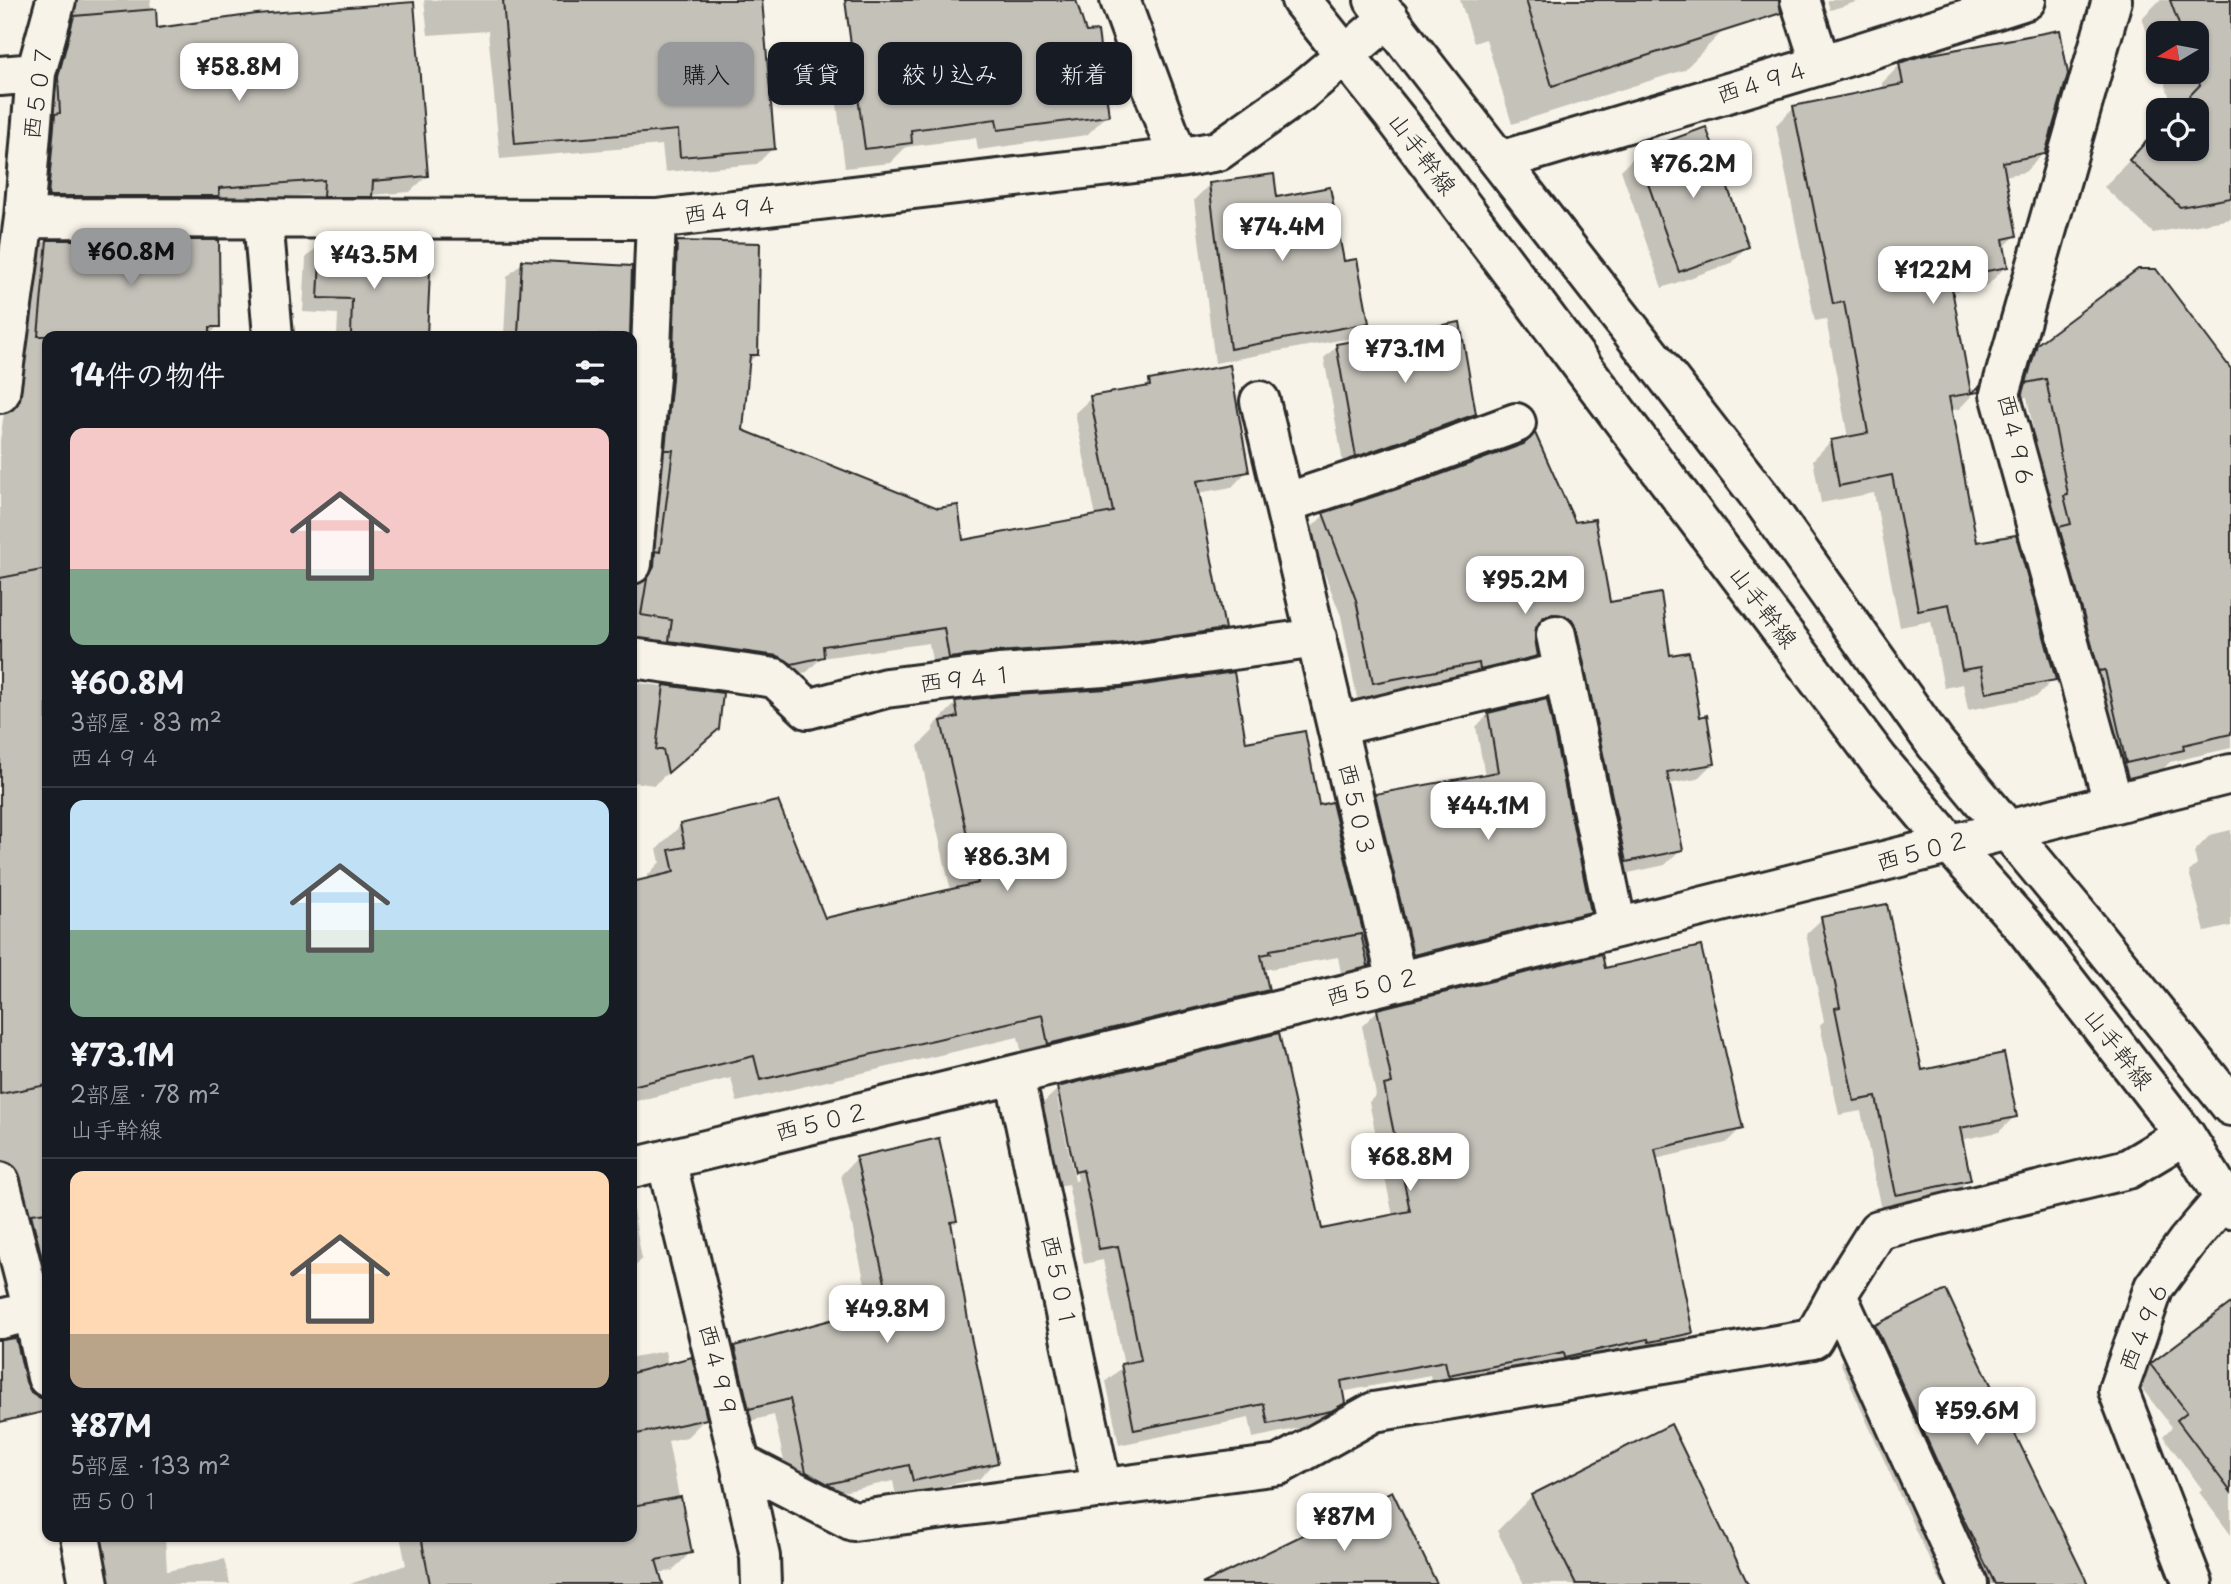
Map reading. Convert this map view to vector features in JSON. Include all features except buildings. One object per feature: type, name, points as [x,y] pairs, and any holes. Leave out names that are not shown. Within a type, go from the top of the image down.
[{"type":"street","name":"西５０７","points":[[0,393],[24,218],[18,75],[56,0]]},
{"type":"street","points":[[1120,0],[1178,158]]},
{"type":"street","name":"山手幹線","points":[[1301,0],[1397,120],[1878,759],[1949,844],[2025,928],[2185,1135],[2227,1204]]},
{"type":"street","points":[[1800,0],[1821,65]]},
{"type":"street","name":"西４９４","points":[[1500,162],[2026,0]]},
{"type":"street","name":"西４９６","points":[[2112,0],[2000,394],[2113,802]]},
{"type":"street","points":[[1381,9],[1762,499],[1935,743],[2231,1106]]},
{"type":"street","name":"西４９４","points":[[24,218],[656,219],[1178,158],[1218,151],[1301,92],[1344,55],[1381,9]]},
{"type":"street","points":[[263,218],[272,331]]},
{"type":"street","points":[[637,512],[650,378],[656,219]]},
{"type":"street","name":"西５０３","points":[[1260,401],[1397,982]]},
{"type":"street","points":[[1285,503],[1516,423]]},
{"type":"street","points":[[1556,635],[1617,928]]},
{"type":"street","name":"西９４１","points":[[637,659],[775,678],[808,709],[886,688],[999,674],[1119,666],[1317,638]]},
{"type":"street","points":[[1337,726],[1564,672]]},
{"type":"street","name":"西５０２","points":[[649,1164],[1617,928],[2231,774]]},
{"type":"street","name":"西５０１","points":[[1015,1075],[1102,1489]]},
{"type":"street","points":[[740,1462],[853,1521],[1279,1465],[1374,1412],[1813,1339],[1836,1295],[1878,1230],[2128,1169],[2185,1135]]},
{"type":"street","name":"西４９９","points":[[649,1164],[740,1462],[760,1558],[761,1584]]},
{"type":"street","points":[[0,1182],[27,1313],[42,1361]]},
{"type":"street","name":"西４９６","points":[[2193,1584],[2118,1390],[2154,1287],[2187,1242],[2227,1204]]},
{"type":"street","points":[[1836,1295],[1968,1584]]},
{"type":"street","points":[[81,1542],[89,1584]]}]
